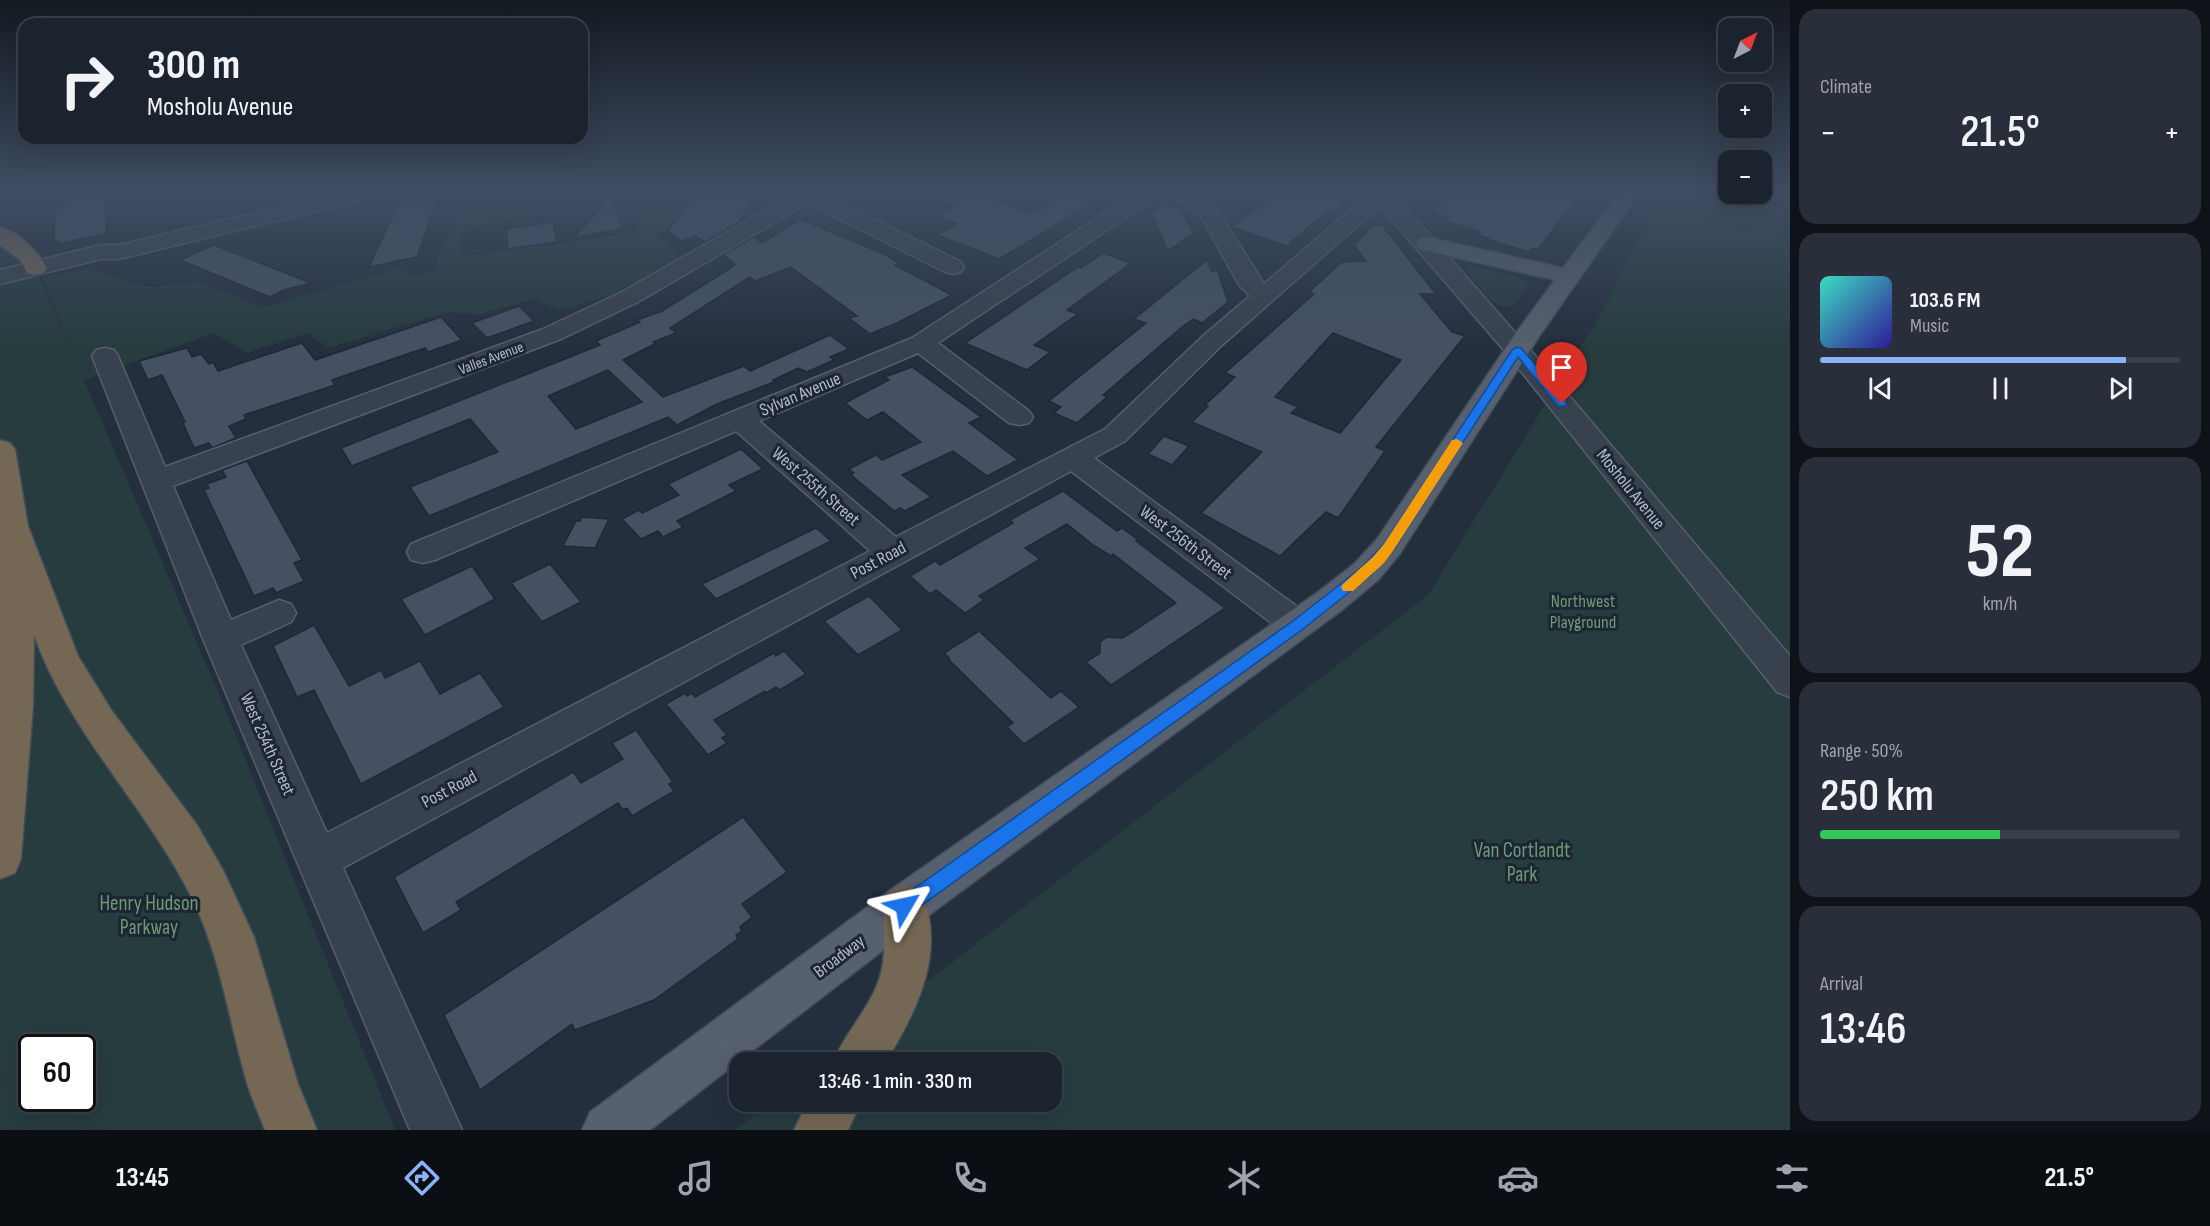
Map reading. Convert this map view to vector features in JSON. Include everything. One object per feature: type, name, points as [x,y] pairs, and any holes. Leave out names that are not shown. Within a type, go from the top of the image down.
[{"type":"highway","points":[[11,243],[25,253],[35,268]]},
{"type":"highway","points":[[0,449],[12,526],[15,577],[15,665],[0,860]]},
{"type":"highway","points":[[12,526],[61,659],[98,722],[182,839],[208,885],[231,937],[273,1086],[291,1130]]},
{"type":"highway","points":[[864,1052],[896,996],[905,972],[908,953],[904,906]]},
{"type":"highway","points":[[820,1130],[830,1112]]},
{"type":"main road","name":"Broadway","points":[[608,1130],[904,906],[1353,584],[1378,561],[1517,350],[1592,243]]},
{"type":"main road","points":[[1427,244],[1568,276]]},
{"type":"street","points":[[0,277],[101,252],[119,252],[151,243]]},
{"type":"street","name":"Valles Avenue","points":[[155,482],[512,350],[595,315],[675,272],[722,243]]},
{"type":"street","points":[[905,243],[953,267]]},
{"type":"street","name":"Sylvan Avenue","points":[[423,552],[921,343],[1074,243]]},
{"type":"street","points":[[1227,243],[1251,285],[1264,296]]},
{"type":"street","name":"Post Road","points":[[319,859],[1115,435],[1212,341],[1323,243]]},
{"type":"street","name":"Mosholu Avenue","points":[[1427,244],[1790,682]]},
{"type":"street","points":[[921,343],[1019,417]]},
{"type":"street","name":"West 254th Street","points":[[105,356],[221,639],[436,1130]]},
{"type":"street","points":[[322,420],[318,411],[326,399],[365,386]]},
{"type":"street","name":"West 255th Street","points":[[739,419],[893,553]]},
{"type":"street","name":"West 256th Street","points":[[1074,458],[1298,625]]},
{"type":"street","points":[[221,639],[279,614]]},
{"type":"green space","name":"Henry Hudson Parkway","points":[[0,243],[12,243],[35,268],[72,353],[42,277],[90,269],[137,285],[155,287],[198,282],[263,307],[396,269],[401,269],[407,275],[422,274],[437,269],[437,260],[444,243],[461,243],[460,257],[565,243],[665,243],[681,257],[615,293],[559,311],[534,299],[480,314],[448,312],[329,348],[307,333],[247,353],[214,333],[84,380],[221,699],[395,1130],[0,1130]]},
{"type":"green space","name":"Van Cortlandt Park","points":[[1636,243],[1790,243],[1790,1130],[735,1130],[759,1112],[1062,1112],[1062,1052],[836,1052],[1428,595],[1607,304]]},
{"type":"green space","points":[[1473,267],[1519,278],[1530,284],[1513,306],[1499,305],[1481,289],[1467,270]]},
{"type":"building","points":[[380,243],[422,243],[417,257],[369,267]]},
{"type":"building","points":[[507,243],[552,243],[508,249]]},
{"type":"building","points":[[744,243],[857,243],[884,254],[899,263],[895,265],[952,295],[870,334],[849,318],[857,316],[791,267],[755,281],[750,277],[670,328],[676,333],[653,342],[655,344],[623,360],[663,397],[744,366],[750,371],[830,335],[849,349],[830,357],[834,360],[807,372],[798,368],[773,380],[774,382],[717,404],[677,425],[668,417],[429,516],[410,487],[498,452],[470,419],[352,466],[341,448],[600,345],[596,341],[640,322],[637,320],[662,311],[734,266],[732,265],[735,264],[723,255]],"holes":[[[608,370],[642,402],[576,429],[548,396]]]},
{"type":"building","points":[[957,243],[1026,243],[999,259]]},
{"type":"building","points":[[1164,243],[1179,243],[1168,251]]},
{"type":"building","points":[[1356,243],[1396,243],[1436,294],[1420,294],[1452,332],[1465,336],[1376,447],[1385,451],[1338,518],[1326,512],[1280,556],[1201,513],[1262,452],[1192,422],[1208,406],[1205,405],[1235,377],[1225,373],[1314,294],[1309,292],[1342,262],[1366,261],[1354,245]],"holes":[[[1333,333],[1401,360],[1340,433],[1291,413],[1298,407],[1275,397]]]},
{"type":"building","points":[[1498,243],[1543,243],[1538,249],[1532,248],[1529,252]]},
{"type":"building","points":[[214,245],[311,283],[284,290],[270,297],[180,260]]},
{"type":"building","points":[[1103,253],[1131,263],[1067,310],[1078,314],[1034,345],[1050,352],[1027,370],[965,343],[1078,267],[1081,268]]},
{"type":"building","points":[[1207,260],[1212,272],[1217,269],[1228,302],[1202,323],[1193,319],[1182,327],[1103,395],[1107,397],[1077,423],[1054,413],[1061,407],[1049,401],[1146,323],[1134,319]]},
{"type":"building","points":[[519,306],[534,321],[487,338],[472,323]]},
{"type":"building","points":[[441,317],[462,340],[428,352],[425,348],[332,380],[335,385],[244,415],[246,419],[229,426],[236,438],[212,448],[209,443],[194,448],[183,423],[185,422],[162,375],[148,380],[139,361],[187,348],[192,357],[201,354],[209,364],[213,362],[218,371],[302,343],[315,360]]},
{"type":"building","points":[[912,367],[981,417],[969,423],[1018,460],[987,476],[953,451],[902,475],[931,497],[905,511],[900,508],[894,511],[851,475],[854,473],[849,469],[876,455],[882,460],[921,442],[883,412],[867,420],[845,403],[889,380],[885,377]]},
{"type":"building","points":[[1164,436],[1189,446],[1172,465],[1148,454]]},
{"type":"building","points":[[741,449],[763,469],[729,485],[736,491],[677,521],[683,527],[663,537],[658,531],[641,539],[622,519],[639,510],[642,513],[679,495],[668,484]]},
{"type":"building","points":[[247,461],[302,560],[294,563],[304,581],[276,593],[273,588],[254,596],[204,490],[209,488],[207,484],[226,477],[222,470]]},
{"type":"building","points":[[1063,491],[1117,531],[1122,528],[1225,608],[1111,685],[1086,662],[1100,653],[1100,642],[1107,637],[1123,638],[1176,603],[1113,554],[1111,556],[1093,545],[1067,524],[1025,548],[1040,559],[979,596],[984,600],[965,613],[936,590],[930,594],[910,576],[935,561],[940,565],[1013,523],[1010,520]]},
{"type":"building","points":[[582,517],[609,519],[595,548],[563,546],[576,521],[580,521]]},
{"type":"building","points":[[816,528],[831,541],[716,599],[702,584]]},
{"type":"building","points":[[550,564],[581,602],[542,622],[511,583]]},
{"type":"building","points":[[472,566],[495,599],[425,635],[401,599]]},
{"type":"building","points":[[869,596],[902,630],[858,655],[824,621]]},
{"type":"building","points":[[314,625],[349,686],[381,670],[385,678],[420,661],[440,694],[480,673],[504,707],[361,784],[314,690],[297,697],[273,646]]},
{"type":"building","points":[[979,631],[1051,698],[1061,691],[1079,707],[1024,744],[1007,727],[1013,723],[944,653]]},
{"type":"building","points":[[784,651],[806,674],[780,690],[776,687],[766,693],[765,691],[714,720],[727,735],[722,738],[727,743],[708,755],[666,704],[685,693],[687,696],[692,693],[695,697],[774,653],[776,656]]},
{"type":"building","points":[[636,730],[673,782],[669,784],[674,791],[632,816],[627,808],[623,810],[618,803],[456,902],[461,910],[423,933],[394,877],[573,772],[581,783],[623,759],[612,743]]},
{"type":"building","points":[[743,817],[787,872],[742,904],[752,917],[740,927],[742,931],[736,935],[738,939],[654,1000],[575,1030],[572,1024],[480,1090],[444,1015]]},
{"type":"slow traffic","points":[[1348,587],[1378,561],[1457,443]]},
{"type":"route","points":[[904,906],[1353,584],[1378,561],[1388,547],[1517,350],[1562,404]]},
{"type":"park label","name":"Northwest Playground","points":[[1583,611]]}]
